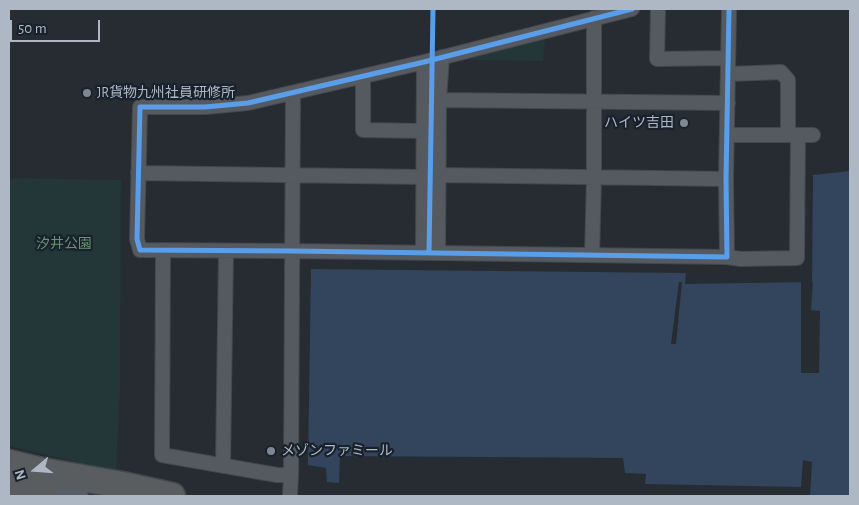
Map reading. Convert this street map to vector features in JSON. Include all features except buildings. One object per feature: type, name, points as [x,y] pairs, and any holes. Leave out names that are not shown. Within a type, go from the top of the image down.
[{"type":"highway","points":[[9,463],[172,496]]},
{"type":"highway","points":[[9,478],[99,496]]},
{"type":"highway","points":[[9,488],[44,496]]},
{"type":"street","points":[[632,9],[363,77],[248,103],[205,108],[140,107],[137,239],[140,250],[727,257],[741,259],[797,258],[793,135],[788,80],[781,72],[729,74]]},
{"type":"street","points":[[658,9],[657,59],[728,58]]},
{"type":"street","points":[[727,257],[726,179],[729,9]]},
{"type":"street","points":[[592,255],[594,18]]},
{"type":"street","points":[[438,253],[442,57]]},
{"type":"street","points":[[423,253],[424,62]]},
{"type":"street","points":[[363,77],[363,130],[423,131]]},
{"type":"street","points":[[290,496],[293,94]]},
{"type":"street","points":[[440,100],[728,103]]},
{"type":"street","points":[[727,135],[814,135]]},
{"type":"street","points":[[138,173],[423,177]]},
{"type":"street","points":[[439,175],[726,179]]},
{"type":"street","points":[[164,250],[162,455],[277,475],[291,475]]},
{"type":"street","points":[[223,466],[226,251]]},
{"type":"street","points":[[9,478],[78,496]]},
{"type":"green space","points":[[545,37],[543,61],[471,60],[473,55]]},
{"type":"green space","name":"汐井公園","points":[[9,178],[121,180],[120,392],[116,469],[89,465],[9,446]]},
{"type":"water","points":[[850,171],[850,496],[810,496],[812,462],[803,460],[801,487],[645,484],[646,474],[625,473],[623,458],[340,456],[339,483],[327,482],[326,468],[308,465],[311,269],[686,273],[685,284],[812,282],[813,175]]},
{"type":"water","points":[[743,495],[810,496],[743,496]]},
{"type":"pier","points":[[679,282],[682,282],[676,344],[671,344]]},
{"type":"pier","points":[[801,282],[813,282],[811,310],[820,311],[819,373],[801,373]]},
{"type":"cycle path","points":[[429,253],[433,9]]},
{"type":"cycle path","points":[[632,9],[424,62],[248,103],[205,107],[140,107],[137,239],[140,250],[727,257],[726,179],[729,9]]},
{"type":"place","name":"JR貨物九州社員研修所","points":[[87,93]]},
{"type":"place","name":"ハイツ吉田","points":[[684,123]]},
{"type":"place","name":"メゾンファミール","points":[[271,451]]}]
